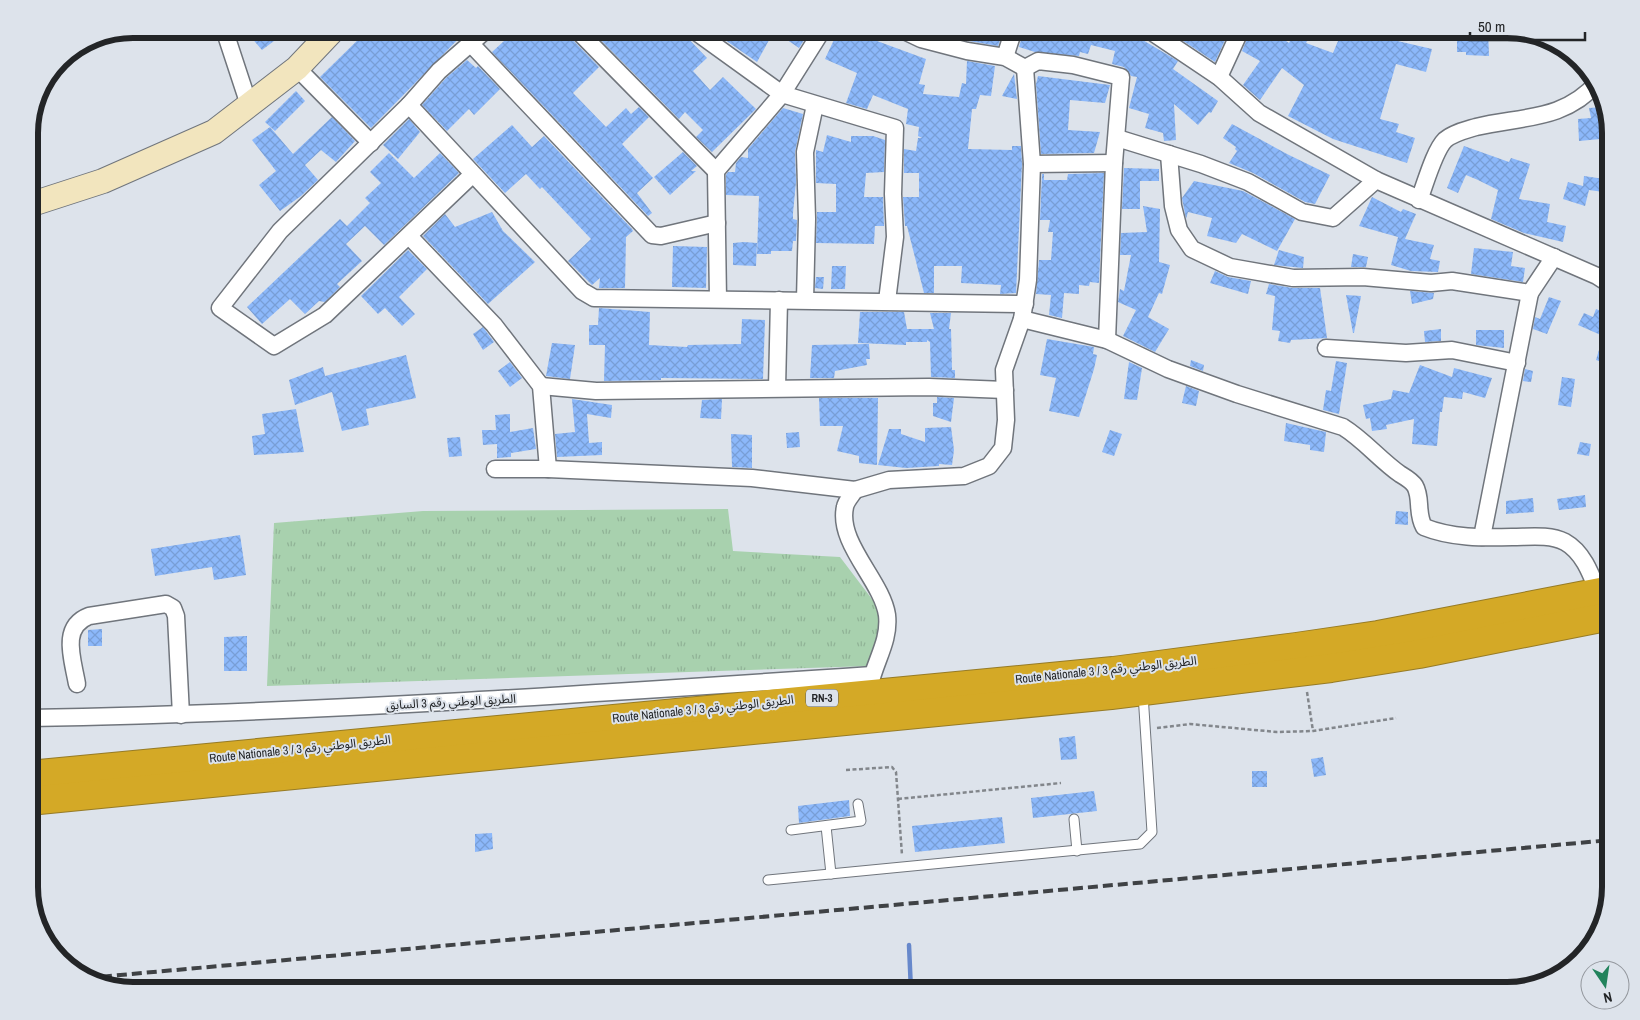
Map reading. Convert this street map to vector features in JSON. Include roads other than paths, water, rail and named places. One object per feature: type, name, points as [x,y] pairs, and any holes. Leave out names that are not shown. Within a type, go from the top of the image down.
[{"type":"highway","name":"Route Nationale 3 / الطريق الوطني رقم 3","points":[[38,774],[775,702],[870,684],[1113,671],[1296,648],[1489,614],[1602,592]]},
{"type":"highway","name":"Route Nationale 3 / الطريق الوطني رقم 3","points":[[38,801],[777,729],[1143,691],[1304,671],[1419,654],[1602,618]]},
{"type":"highway","points":[[775,702],[777,729]]},
{"type":"street","points":[[227,38],[249,105]]},
{"type":"street","points":[[38,201],[103,181],[214,132],[298,68],[322,38]]},
{"type":"street","points":[[473,174],[325,315],[274,346],[220,308],[280,232],[410,105],[439,71],[477,38]]},
{"type":"street","points":[[585,38],[716,171]]},
{"type":"street","points":[[704,38],[782,94],[896,128],[893,168],[895,237],[887,301]]},
{"type":"street","points":[[718,299],[716,171],[782,94],[817,38]]},
{"type":"street","points":[[919,38],[966,51],[1005,56],[1025,68]]},
{"type":"street","points":[[1005,56],[1011,38]]},
{"type":"street","points":[[1161,38],[1219,77],[1260,113],[1376,180],[1554,257],[1602,281]]},
{"type":"street","points":[[1219,77],[1238,38]]},
{"type":"street","points":[[471,44],[652,235],[661,236],[716,222]]},
{"type":"street","points":[[1025,68],[1038,61],[1073,65],[1121,77],[1114,163],[1107,340]]},
{"type":"street","points":[[298,68],[371,143]]},
{"type":"street","points":[[494,469],[548,469],[752,478],[855,490],[889,480],[964,476],[989,466],[1003,448],[1006,420],[1004,370],[1023,311],[1028,280],[1032,164],[1025,68]]},
{"type":"street","points":[[1419,200],[1444,141],[1461,131],[1544,116],[1572,105],[1592,89]]},
{"type":"street","points":[[410,105],[582,291],[594,298],[887,301],[1023,311],[1107,340],[1168,369],[1220,388],[1297,414],[1343,427],[1354,434],[1383,462],[1414,484],[1419,494],[1418,512],[1424,527],[1439,533],[1482,537],[1551,537],[1566,542],[1589,568],[1602,587]]},
{"type":"street","points":[[805,300],[807,219],[805,152],[815,105]]},
{"type":"street","points":[[1117,138],[1248,182],[1302,212],[1333,218],[1376,180]]},
{"type":"street","points":[[1168,154],[1173,206],[1179,230],[1192,249],[1230,267],[1293,278],[1362,277],[1430,283],[1452,281],[1530,293]]},
{"type":"street","points":[[1032,164],[1114,163]]},
{"type":"street","points":[[410,236],[494,325],[541,386],[548,469]]},
{"type":"street","points":[[1482,537],[1530,293],[1554,257]]},
{"type":"street","points":[[777,388],[779,300]]},
{"type":"street","points":[[1326,348],[1406,353],[1452,350],[1517,363]]},
{"type":"street","points":[[541,386],[596,391],[929,387],[1004,390]]},
{"type":"street","points":[[855,490],[845,506],[845,523],[859,560],[879,590],[887,616],[886,642],[870,684]]},
{"type":"street","points":[[77,684],[70,639],[71,633],[78,622],[89,616],[166,604],[173,608],[176,616],[181,715]]},
{"type":"street","name":"الطريق الوطني رقم 3 السابق","points":[[38,718],[181,715],[870,684]]},
{"type":"lane","points":[[768,880],[1140,844],[1152,832],[1143,691]]},
{"type":"lane","points":[[791,830],[861,821],[858,804]]},
{"type":"lane","points":[[1074,819],[1077,850]]},
{"type":"lane","points":[[826,826],[831,874]]},
{"type":"waterway","points":[[909,945],[911,982]]},
{"type":"railway","points":[[101,977],[1602,841]]}]
